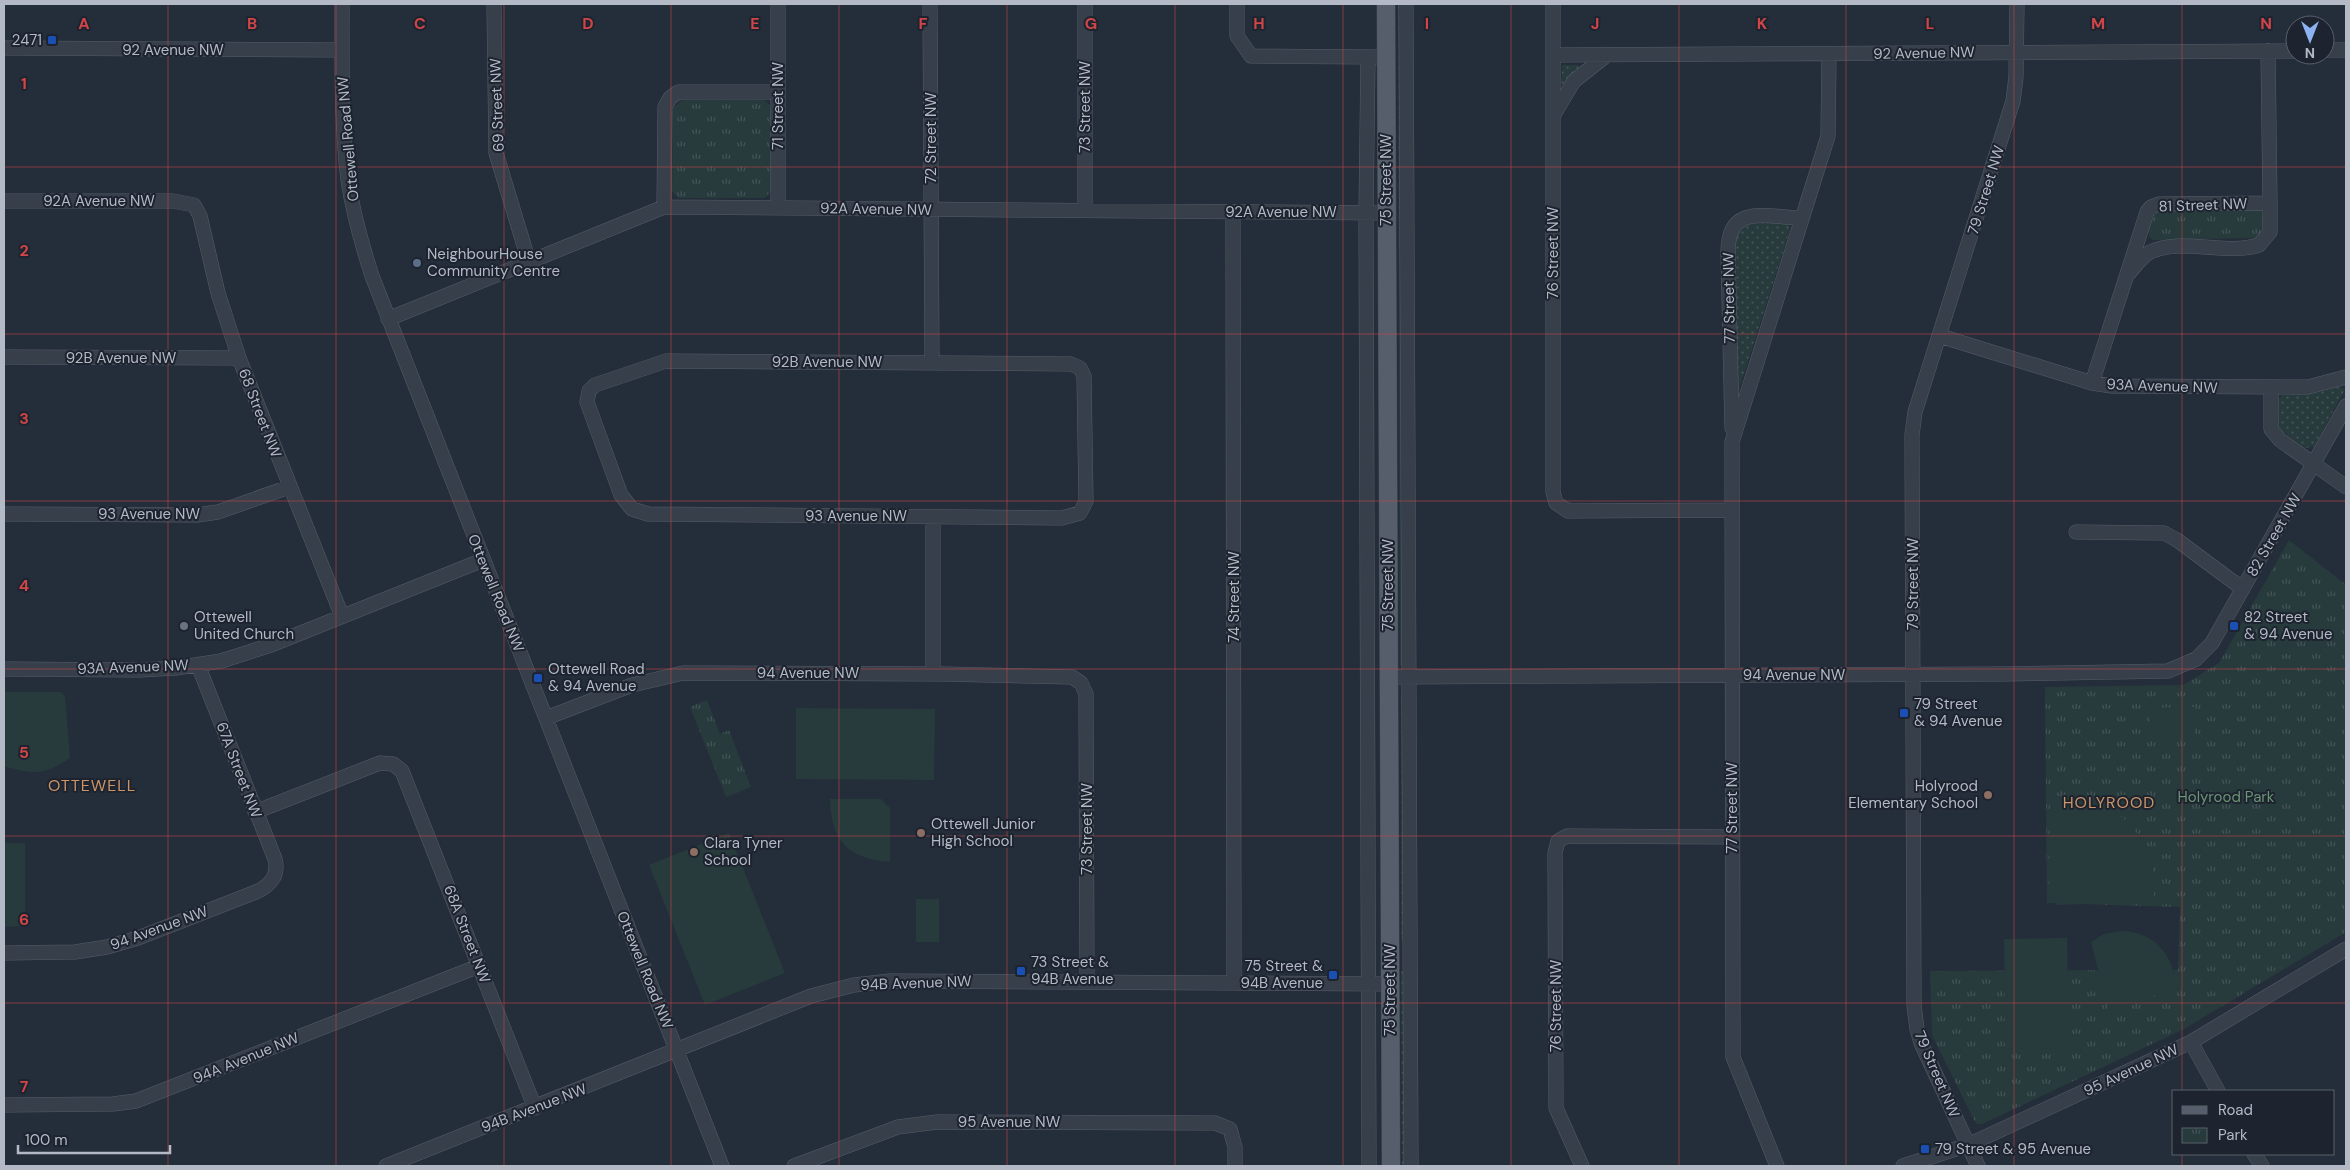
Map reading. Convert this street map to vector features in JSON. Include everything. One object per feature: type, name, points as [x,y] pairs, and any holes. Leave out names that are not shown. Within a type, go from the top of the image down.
[{"type":"main road","name":"75 Street NW","points":[[1386,4],[1391,1166]]},
{"type":"street","name":"Ottewell Road NW","points":[[342,4],[342,50],[348,180],[362,245],[388,319],[722,1166]]},
{"type":"street","name":"69 Street NW","points":[[494,4],[496,154],[529,262]]},
{"type":"street","name":"71 Street NW","points":[[778,4],[778,208]]},
{"type":"street","name":"72 Street NW","points":[[930,4],[932,363]]},
{"type":"street","name":"73 Street NW","points":[[1084,4],[1085,211]]},
{"type":"street","points":[[1237,4],[1237,36],[1251,56],[1386,57]]},
{"type":"street","name":"75 Street NW","points":[[1406,4],[1411,1166]]},
{"type":"street","name":"76 Street NW","points":[[1553,4],[1554,492],[1556,503],[1568,511],[1732,510]]},
{"type":"street","name":"79 Street NW","points":[[1978,1166],[1921,1043],[1916,1021],[1912,435],[1915,412],[2014,101],[2017,4]]},
{"type":"street","name":"92 Avenue NW","points":[[4,48],[342,50]]},
{"type":"street","name":"81 Street NW","points":[[2126,276],[2150,253],[2178,247],[2246,247],[2259,245],[2270,232],[2268,51]]},
{"type":"street","name":"92 Avenue NW","points":[[1553,55],[2285,51]]},
{"type":"street","name":"77 Street NW","points":[[1732,442],[1828,136],[1829,54]]},
{"type":"street","points":[[1553,117],[1574,81],[1607,55]]},
{"type":"street","name":"75 Street NW","points":[[1368,57],[1366,213],[1369,1166]]},
{"type":"street","points":[[664,207],[665,107],[670,98],[678,92],[778,92]]},
{"type":"street","name":"92A Avenue NW","points":[[4,201],[172,201],[194,205]]},
{"type":"street","name":"81 Street NW","points":[[2092,382],[2126,276],[2151,207],[2159,204],[2270,203]]},
{"type":"street","name":"68 Street NW","points":[[194,205],[200,216],[218,293],[239,358],[342,616]]},
{"type":"street","name":"92A Avenue NW","points":[[388,319],[664,207],[1386,213]]},
{"type":"street","name":"74 Street NW","points":[[1232,212],[1234,983]]},
{"type":"street","name":"77 Street NW","points":[[1777,1166],[1733,1057],[1732,442],[1728,252],[1730,231],[1736,223],[1750,216],[1801,218]]},
{"type":"street","name":"93A Avenue NW","points":[[1940,336],[2092,382],[2112,386],[2308,388],[2346,378]]},
{"type":"street","name":"92B Avenue NW","points":[[4,357],[239,358]]},
{"type":"street","name":"92B Avenue NW","points":[[632,509],[621,495],[587,402],[589,391],[595,385],[666,361],[1072,364],[1080,368],[1084,376],[1086,501],[1080,513]]},
{"type":"street","points":[[2271,388],[2271,429],[2280,440],[2315,463],[2346,487]]},
{"type":"street","name":"82 Street NW","points":[[2196,659],[2212,643],[2346,406]]},
{"type":"street","name":"93 Avenue NW","points":[[4,514],[197,515],[218,512],[290,488]]},
{"type":"street","name":"93 Avenue NW","points":[[632,509],[648,514],[933,517],[1062,518],[1080,513]]},
{"type":"street","points":[[933,517],[933,674]]},
{"type":"street","points":[[2076,532],[2164,533],[2177,540],[2243,589]]},
{"type":"street","name":"93A Avenue NW","points":[[4,669],[139,670],[198,665],[256,651],[483,560]]},
{"type":"street","name":"94 Avenue NW","points":[[1389,677],[1913,675],[2168,671],[2196,659]]},
{"type":"street","name":"67A Street NW","points":[[198,665],[275,859],[275,876]]},
{"type":"street","name":"94 Avenue NW","points":[[546,718],[632,685],[683,673],[1061,675],[1077,680]]},
{"type":"street","name":"73 Street NW","points":[[1077,680],[1086,694],[1088,981]]},
{"type":"street","name":"68A Street NW","points":[[255,812],[380,763],[393,764],[405,775],[535,1108]]},
{"type":"street","name":"76 Street NW","points":[[1582,1166],[1556,1108],[1555,853],[1558,841],[1568,836],[1732,837]]},
{"type":"street","name":"94 Avenue NW","points":[[4,953],[75,952],[124,943],[263,889],[275,876]]},
{"type":"street","name":"95 Avenue NW","points":[[1903,1166],[1968,1145],[2191,1042],[2346,949]]},
{"type":"street","name":"94A Avenue NW","points":[[4,1105],[106,1105],[136,1101],[479,966]]},
{"type":"street","name":"94B Avenue NW","points":[[392,1165],[678,1052],[811,996],[854,985],[890,981],[1390,984]]},
{"type":"street","points":[[2191,1042],[2217,1090]]},
{"type":"street","name":"95 Avenue NW","points":[[794,1166],[898,1128],[937,1122],[1215,1123],[1230,1129],[1235,1146],[1235,1166]]},
{"type":"street","points":[[2255,1155],[2262,1166]]},
{"type":"green space","points":[[1398,4],[1401,4],[1402,667],[1400,665]]},
{"type":"green space","points":[[1562,65],[1578,65],[1579,68],[1561,86]]},
{"type":"green space","points":[[682,100],[764,100],[772,107],[772,190],[765,198],[678,198],[672,191],[673,108]]},
{"type":"green space","points":[[2161,209],[2260,209],[2264,215],[2264,231],[2255,238],[2154,240],[2150,238],[2149,226],[2154,215]]},
{"type":"green space","points":[[1755,222],[1783,222],[1789,225],[1790,230],[1738,393],[1735,393],[1734,244],[1736,228]]},
{"type":"green space","points":[[2338,387],[2343,388],[2344,391],[2314,447],[2304,448],[2278,428],[2277,401],[2282,395],[2311,394]]},
{"type":"green space","name":"Holyrood Park","points":[[2289,540],[2346,585],[2346,932],[2184,1029],[1982,1124],[1977,1124],[1932,1035],[1930,971],[2178,970],[2180,907],[2047,903],[2045,687],[2183,685],[2219,663]]},
{"type":"green space","points":[[4,692],[61,692],[65,697],[70,758],[54,768],[38,772],[22,771],[4,766]]},
{"type":"green space","points":[[1401,694],[1404,694],[1404,964],[1403,941],[1401,941]]},
{"type":"green space","points":[[707,700],[720,734],[729,730],[751,787],[726,797],[690,707]]},
{"type":"green space","points":[[2194,707],[2194,734],[2150,734],[2150,708]]},
{"type":"green space","points":[[796,708],[935,709],[934,780],[796,779]]},
{"type":"green space","points":[[2072,796],[2109,808],[2136,832],[2145,847],[2151,864],[2154,882],[2153,902],[2057,905],[2049,898],[2050,797]]},
{"type":"green space","points":[[830,799],[881,799],[890,808],[890,862],[863,857],[845,845],[838,837],[834,826]]},
{"type":"green space","points":[[729,833],[785,973],[705,1005],[649,865]]},
{"type":"green space","points":[[4,843],[25,843],[25,926],[4,927]]},
{"type":"green space","points":[[916,899],[939,899],[939,942],[916,942]]},
{"type":"green space","points":[[2120,931],[2143,935],[2160,947],[2171,964],[2175,987],[2114,1011],[2108,1009],[2091,942],[2104,934]]},
{"type":"green space","points":[[2067,938],[2069,1048],[2005,1049],[2004,939]]},
{"type":"green space","points":[[1401,971],[1405,971],[1406,1166],[1402,1166]]},
{"type":"place","name":"2471","points":[[52,40]]},
{"type":"place","name":"NeighbourHouse Community Centre","points":[[417,263]]},
{"type":"place","name":"Ottewell United Church","points":[[184,626]]},
{"type":"place","name":"82 Street & 94 Avenue","points":[[2234,626]]},
{"type":"place","name":"Ottewell Road & 94 Avenue","points":[[538,678]]},
{"type":"place","name":"79 Street & 94 Avenue","points":[[1904,713]]},
{"type":"place","name":"Holyrood Elementary School","points":[[1988,795]]},
{"type":"place","name":"Ottewell Junior High School","points":[[921,833]]},
{"type":"place","name":"Clara Tyner School","points":[[694,852]]},
{"type":"place","name":"73 Street & 94B Avenue","points":[[1021,971]]},
{"type":"place","name":"75 Street & 94B Avenue","points":[[1333,975]]},
{"type":"place","name":"79 Street & 95 Avenue","points":[[1925,1149]]},
{"type":"district","name":"OTTEWELL","points":[[92,785]]},
{"type":"district","name":"HOLYROOD","points":[[2109,802]]}]
